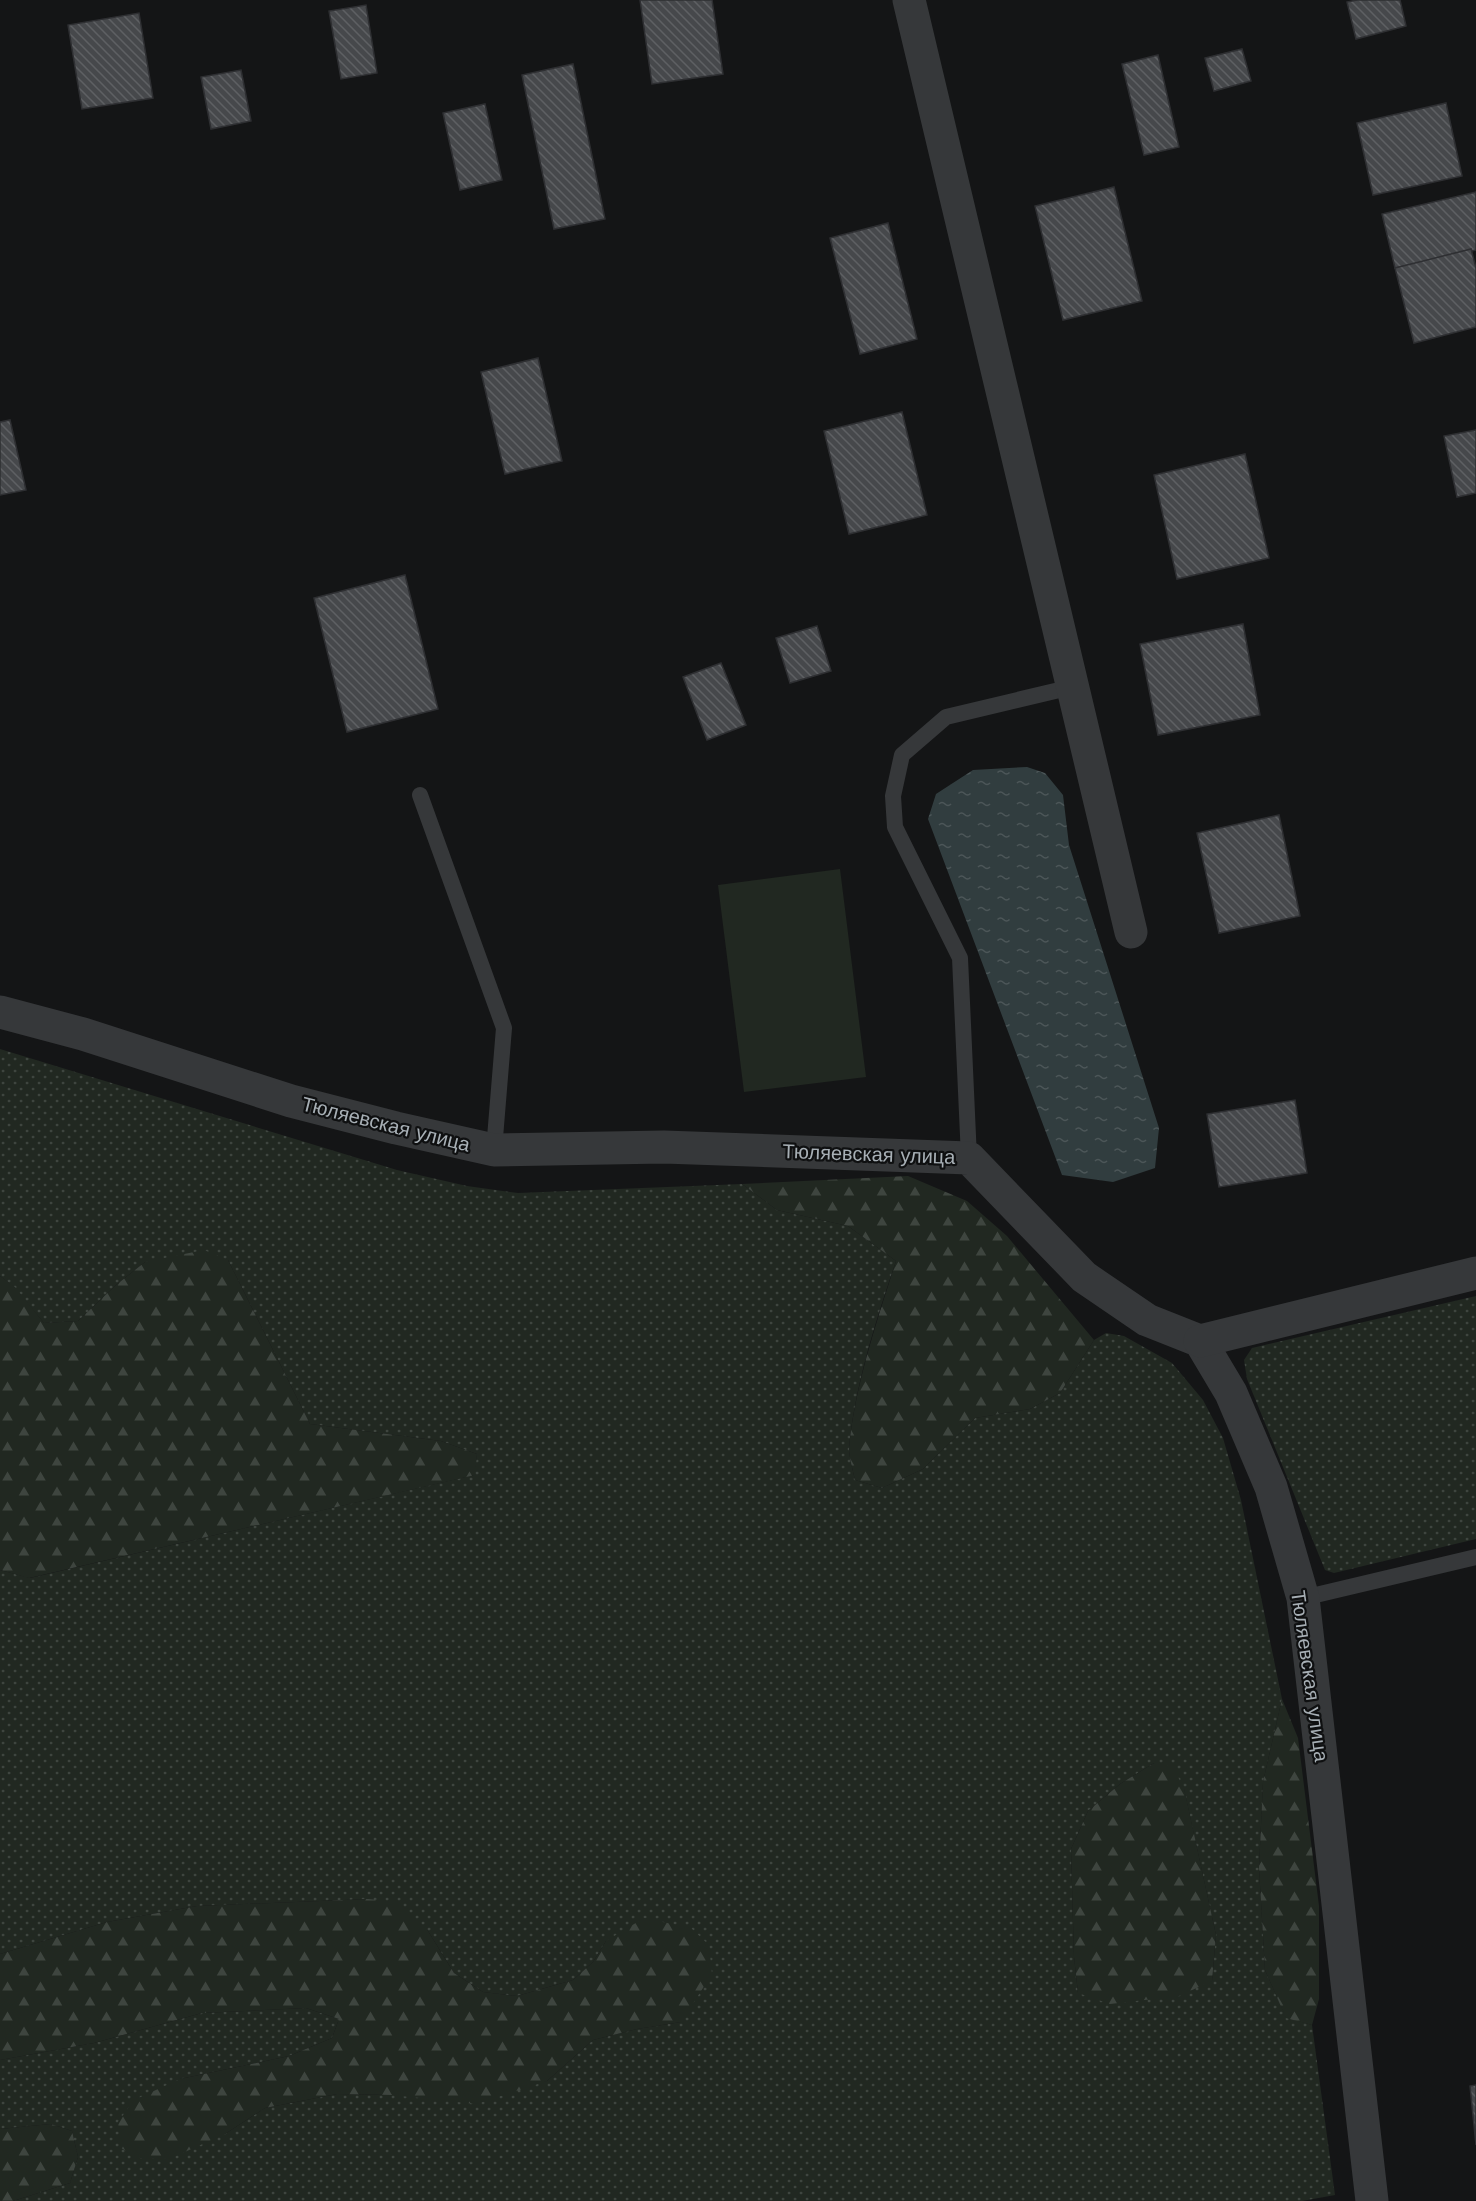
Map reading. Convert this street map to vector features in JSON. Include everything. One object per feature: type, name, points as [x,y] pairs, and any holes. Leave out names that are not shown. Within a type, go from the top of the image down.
[{"type":"street","points":[[909,0],[1131,932]]},
{"type":"street","name":"Тюляевская улица","points":[[0,1012],[83,1034],[291,1101],[494,1150],[664,1147],[969,1158],[1084,1277],[1147,1320],[1200,1341],[1231,1393],[1271,1486],[1302,1598],[1372,2201]]},
{"type":"street","points":[[1200,1341],[1476,1273]]},
{"type":"lane","points":[[969,1158],[960,958],[896,827],[894,796],[902,755],[946,717],[1072,687]]},
{"type":"lane","points":[[420,795],[504,1028],[494,1150]]},
{"type":"lane","points":[[1302,1598],[1476,1557]]},
{"type":"green space","points":[[840,869],[866,1077],[744,1092],[718,885]]},
{"type":"green space","points":[[0,1049],[397,1170],[467,1186],[518,1193],[742,1184],[777,1210],[848,1226],[896,1261],[861,1377],[849,1448],[855,1480],[882,1488],[923,1469],[975,1418],[1030,1409],[1060,1393],[1094,1340],[1106,1333],[1124,1336],[1172,1363],[1203,1400],[1223,1438],[1241,1500],[1282,1699],[1263,1782],[1259,1868],[1265,1970],[1286,2017],[1312,2025],[1335,2195],[1302,2201],[13,2201],[70,2183],[78,2157],[72,2131],[51,2124],[0,2129],[0,2060],[94,2043],[202,2013],[306,2008],[339,2019],[332,2038],[289,2056],[180,2079],[225,2134],[265,2108],[337,2094],[392,2095],[547,2081],[593,2040],[637,2029],[681,2022],[606,1941],[593,1962],[573,1980],[517,1996],[483,1992],[454,1973],[428,1931],[368,1899],[197,1906],[107,1922],[0,1954],[0,1570],[30,1578],[474,1475],[477,1454],[441,1441],[310,1424],[228,1260],[145,1262],[116,1285],[78,1321],[44,1323],[14,1287],[0,1276]],"holes":[[[1154,1763],[1184,1789],[1216,1935],[1212,1981],[1078,1993],[1074,1957],[1071,1849],[1088,1811],[1120,1784]]]},
{"type":"green space","points":[[908,1176],[967,1201],[1007,1236],[1094,1340],[1060,1393],[1030,1409],[975,1418],[923,1469],[882,1488],[855,1480],[849,1448],[861,1377],[896,1261],[848,1226],[777,1210],[742,1184]]},
{"type":"green space","points":[[204,1250],[228,1260],[310,1424],[441,1441],[477,1454],[475,1475],[29,1578],[0,1570],[0,1276],[15,1287],[44,1323],[78,1321],[116,1285],[145,1262]]},
{"type":"green space","points":[[1476,1296],[1476,1539],[1334,1573],[1325,1570],[1247,1379],[1244,1360],[1252,1348]]},
{"type":"green space","points":[[1282,1699],[1298,1738],[1319,1906],[1319,1999],[1312,2025],[1286,2018],[1265,1970],[1259,1868],[1263,1782]]},
{"type":"green space","points":[[1154,1763],[1172,1766],[1184,1788],[1216,1935],[1212,1981],[1179,1996],[1110,2004],[1078,1993],[1074,1957],[1071,1849],[1088,1811],[1120,1784]]},
{"type":"green space","points":[[368,1899],[396,1902],[428,1931],[454,1973],[483,1992],[517,1996],[573,1980],[593,1962],[606,1941],[644,1918],[691,1928],[709,1945],[712,1974],[681,2022],[637,2029],[593,2040],[547,2081],[476,2104],[392,2095],[337,2094],[265,2108],[225,2134],[169,2159],[140,2158],[121,2148],[118,2122],[134,2100],[180,2079],[289,2056],[332,2038],[339,2019],[306,2008],[202,2013],[94,2043],[0,2060],[0,1954],[107,1922],[197,1906]]},
{"type":"green space","points":[[51,2124],[72,2131],[78,2157],[70,2183],[13,2201],[0,2201],[0,2129]]},
{"type":"water","points":[[1027,767],[1045,773],[1063,795],[1069,845],[1159,1128],[1155,1168],[1113,1182],[1062,1175],[928,819],[936,794],[973,770]]},
{"type":"building","points":[[640,0],[712,0],[723,74],[652,84]]},
{"type":"building","points":[[1400,0],[1406,26],[1356,39],[1347,2]]},
{"type":"building","points":[[366,5],[377,73],[341,79],[329,11]]},
{"type":"building","points":[[139,13],[153,98],[82,109],[68,25]]},
{"type":"building","points":[[1242,49],[1251,81],[1214,91],[1205,58]]},
{"type":"building","points":[[1158,55],[1179,147],[1144,155],[1122,64]]},
{"type":"building","points":[[573,64],[605,219],[554,229],[522,75]]},
{"type":"building","points":[[241,70],[251,121],[211,129],[201,77]]},
{"type":"building","points":[[1446,103],[1462,176],[1373,195],[1357,123]]},
{"type":"building","points":[[485,104],[502,180],[460,190],[443,113]]},
{"type":"building","points":[[1114,187],[1142,301],[1063,320],[1035,206]]},
{"type":"building","points":[[1476,192],[1476,250],[1395,268],[1382,214]]},
{"type":"building","points":[[888,223],[917,339],[860,354],[830,238]]},
{"type":"building","points":[[1471,249],[1476,268],[1476,327],[1414,343],[1395,268]]},
{"type":"building","points":[[538,358],[562,461],[505,474],[481,372]]},
{"type":"building","points":[[902,412],[927,515],[849,534],[824,431]]},
{"type":"building","points":[[10,420],[26,490],[0,495],[0,422]]},
{"type":"building","points":[[1476,430],[1476,493],[1457,497],[1444,436]]},
{"type":"building","points":[[1245,454],[1269,558],[1177,579],[1154,475]]},
{"type":"building","points":[[405,575],[438,709],[347,732],[314,598]]},
{"type":"building","points":[[1243,624],[1260,715],[1158,735],[1140,644]]},
{"type":"building","points":[[817,626],[831,671],[790,683],[776,638]]},
{"type":"building","points":[[721,663],[746,725],[707,740],[683,677]]},
{"type":"building","points":[[1279,815],[1300,916],[1219,933],[1197,833]]},
{"type":"building","points":[[1295,1100],[1307,1173],[1219,1187],[1207,1114]]},
{"type":"building","points":[[1476,2085],[1476,2145],[1470,2086]]}]
